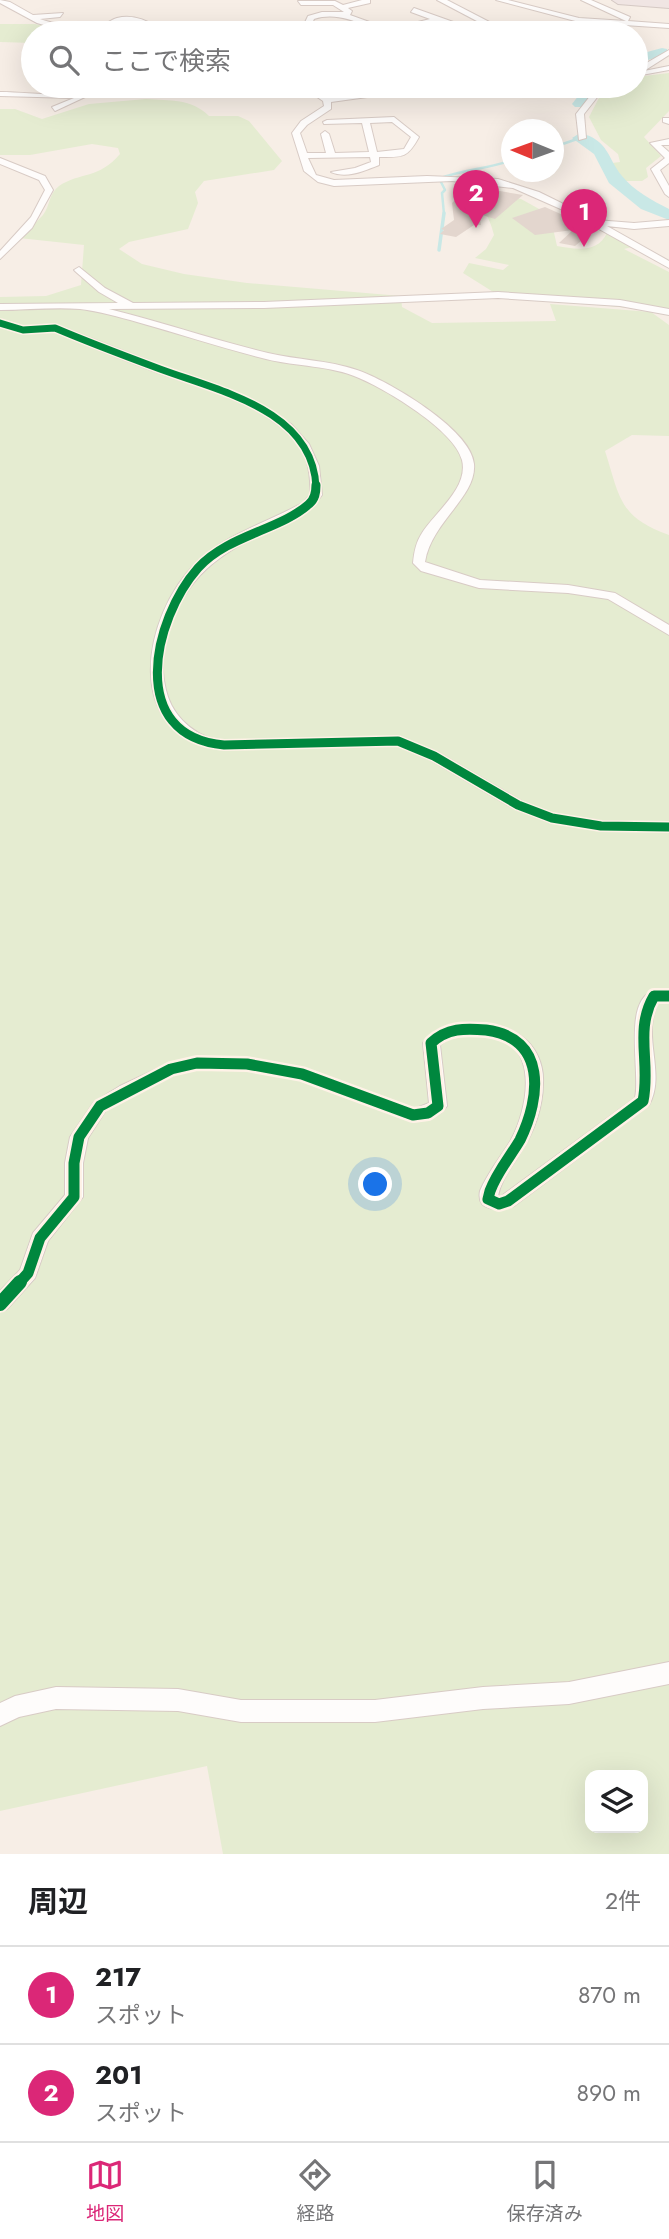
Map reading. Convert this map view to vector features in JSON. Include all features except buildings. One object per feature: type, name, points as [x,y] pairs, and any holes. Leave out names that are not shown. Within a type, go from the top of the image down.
[{"type":"highway","points":[[618,0],[669,4]]},
{"type":"street","points":[[441,0],[483,21]]},
{"type":"street","points":[[500,0],[579,20],[606,21]]},
{"type":"street","points":[[586,0],[631,21]]},
{"type":"street","points":[[0,1],[14,5],[33,19],[44,21]]},
{"type":"street","points":[[342,7],[369,1]]},
{"type":"street","points":[[300,3],[329,2],[342,7],[348,12],[346,16]]},
{"type":"street","points":[[414,10],[441,21]]},
{"type":"street","points":[[33,19],[56,15]]},
{"type":"street","points":[[311,21],[314,16],[346,16],[361,21]]},
{"type":"street","points":[[103,21],[115,17]]},
{"type":"street","points":[[188,21],[192,18]]},
{"type":"street","points":[[429,21],[437,19]]},
{"type":"street","points":[[114,21],[139,21]]},
{"type":"street","points":[[648,24],[669,27]]},
{"type":"street","points":[[648,33],[658,34],[669,27]]},
{"type":"street","points":[[648,65],[669,52]]},
{"type":"street","points":[[648,71],[669,68]]},
{"type":"street","points":[[0,94],[21,94]]},
{"type":"street","points":[[55,108],[80,98]]},
{"type":"street","points":[[324,98],[386,107]]},
{"type":"street","points":[[302,156],[407,151],[415,136],[380,98]]},
{"type":"street","points":[[582,138],[580,114],[591,98]]},
{"type":"street","points":[[327,100],[328,107],[304,123],[296,133],[302,142],[302,156],[309,173],[323,181],[461,181],[514,185],[603,225],[669,265]]},
{"type":"street","points":[[327,122],[365,120],[386,107]]},
{"type":"street","points":[[309,173],[356,171],[376,163],[365,120]]},
{"type":"street","points":[[325,134],[331,155]]},
{"type":"street","points":[[669,142],[654,143],[669,158],[655,169],[669,194]]},
{"type":"street","points":[[0,161],[42,178],[49,190],[43,207],[29,227],[0,256]]},
{"type":"street","points":[[603,225],[669,223]]},
{"type":"street","points":[[79,270],[129,306],[198,316]]},
{"type":"street","points":[[0,307],[301,304],[505,295],[620,303],[669,312]]},
{"type":"street","points":[[84,307],[121,314],[256,354],[338,368],[373,381],[438,423],[453,436],[468,461],[467,475],[454,500],[426,530],[419,551],[419,563],[425,568],[479,584],[569,589],[611,596],[669,631]]},
{"type":"street","points":[[0,323],[23,330],[55,328],[235,398],[285,425],[302,442],[313,462],[317,471],[317,495],[308,505],[226,547],[202,564],[167,617],[159,636],[153,672],[159,699],[174,720],[190,734],[219,744],[398,741],[420,748],[535,812],[589,826],[669,827]]},
{"type":"street","points":[[0,1304],[28,1273],[40,1238],[74,1197],[74,1163],[79,1137],[100,1106],[160,1074],[197,1063],[247,1064],[302,1074],[412,1115],[428,1113],[438,1106],[439,1079],[432,1069],[431,1043],[438,1037],[448,1029],[488,1029],[509,1035],[524,1045],[534,1060],[536,1088],[520,1140],[489,1188],[488,1199],[499,1204],[508,1201],[643,1101],[648,1087],[640,1023],[654,996],[669,996]]},
{"type":"street","points":[[0,1715],[15,1707],[56,1698],[178,1700],[241,1711],[375,1711],[484,1698],[569,1693],[669,1672]]},
{"type":"green space","points":[[0,24],[21,24],[21,43],[0,42]]},
{"type":"green space","points":[[669,73],[669,111],[644,137],[661,156],[646,168],[648,177],[642,181],[623,181],[612,163],[620,162],[618,154],[601,140],[589,117],[599,98],[648,98],[648,76]]},
{"type":"green space","points":[[146,99],[187,103],[209,116],[238,116],[249,121],[282,161],[274,170],[204,181],[195,192],[198,203],[188,229],[129,242],[119,249],[142,264],[184,274],[247,283],[401,296],[402,307],[432,323],[556,321],[550,304],[651,312],[669,325],[669,436],[632,435],[605,451],[624,504],[640,521],[669,535],[669,1854],[223,1854],[207,1766],[0,1811],[0,297],[46,296],[81,285],[84,245],[19,238],[43,215],[53,192],[59,186],[105,168],[120,154],[118,148],[92,144],[30,155],[0,155],[0,109],[15,109],[42,119],[89,104]]},
{"type":"green space","points":[[461,181],[470,188],[521,199],[550,215],[557,246],[578,249],[592,247],[603,240],[607,233],[632,247],[624,249],[669,272],[669,312],[498,295],[463,273],[469,263],[503,270],[509,265],[475,258],[486,249],[494,235],[482,207],[472,194],[460,185]]},
{"type":"waterway","points":[[648,56],[662,52]]},
{"type":"waterway","points":[[580,104],[584,98]]},
{"type":"waterway","points":[[564,144],[580,138]]},
{"type":"waterway","points":[[580,138],[601,151],[615,179],[647,205],[669,215]]},
{"type":"waterway","points":[[441,178],[501,163]]},
{"type":"waterway","points":[[441,182],[445,190],[442,193],[444,213]]},
{"type":"waterway","points":[[439,250],[444,213]]},
{"type":"cycle path","points":[[0,323],[23,330],[55,328],[235,397],[254,405],[287,426],[309,453],[314,466],[316,495],[308,505],[213,555],[184,584],[170,608],[161,633],[156,660],[157,686],[166,709],[182,728],[207,742],[224,745],[398,741],[434,756],[501,796],[536,813],[568,822],[601,826],[669,827]]},
{"type":"cycle path","points":[[0,1304],[28,1273],[40,1238],[74,1197],[74,1163],[79,1137],[100,1106],[126,1090],[171,1069],[197,1063],[247,1064],[302,1074],[413,1115],[428,1113],[438,1106],[431,1043],[441,1034],[456,1029],[498,1032],[515,1039],[526,1050],[533,1065],[535,1081],[533,1099],[521,1137],[490,1191],[488,1199],[499,1204],[508,1201],[643,1101],[646,1074],[642,1035],[646,1009],[654,996],[669,996]]},
{"type":"place","name":"201","points":[[476,228]]},
{"type":"place","name":"217","points":[[584,247]]}]
